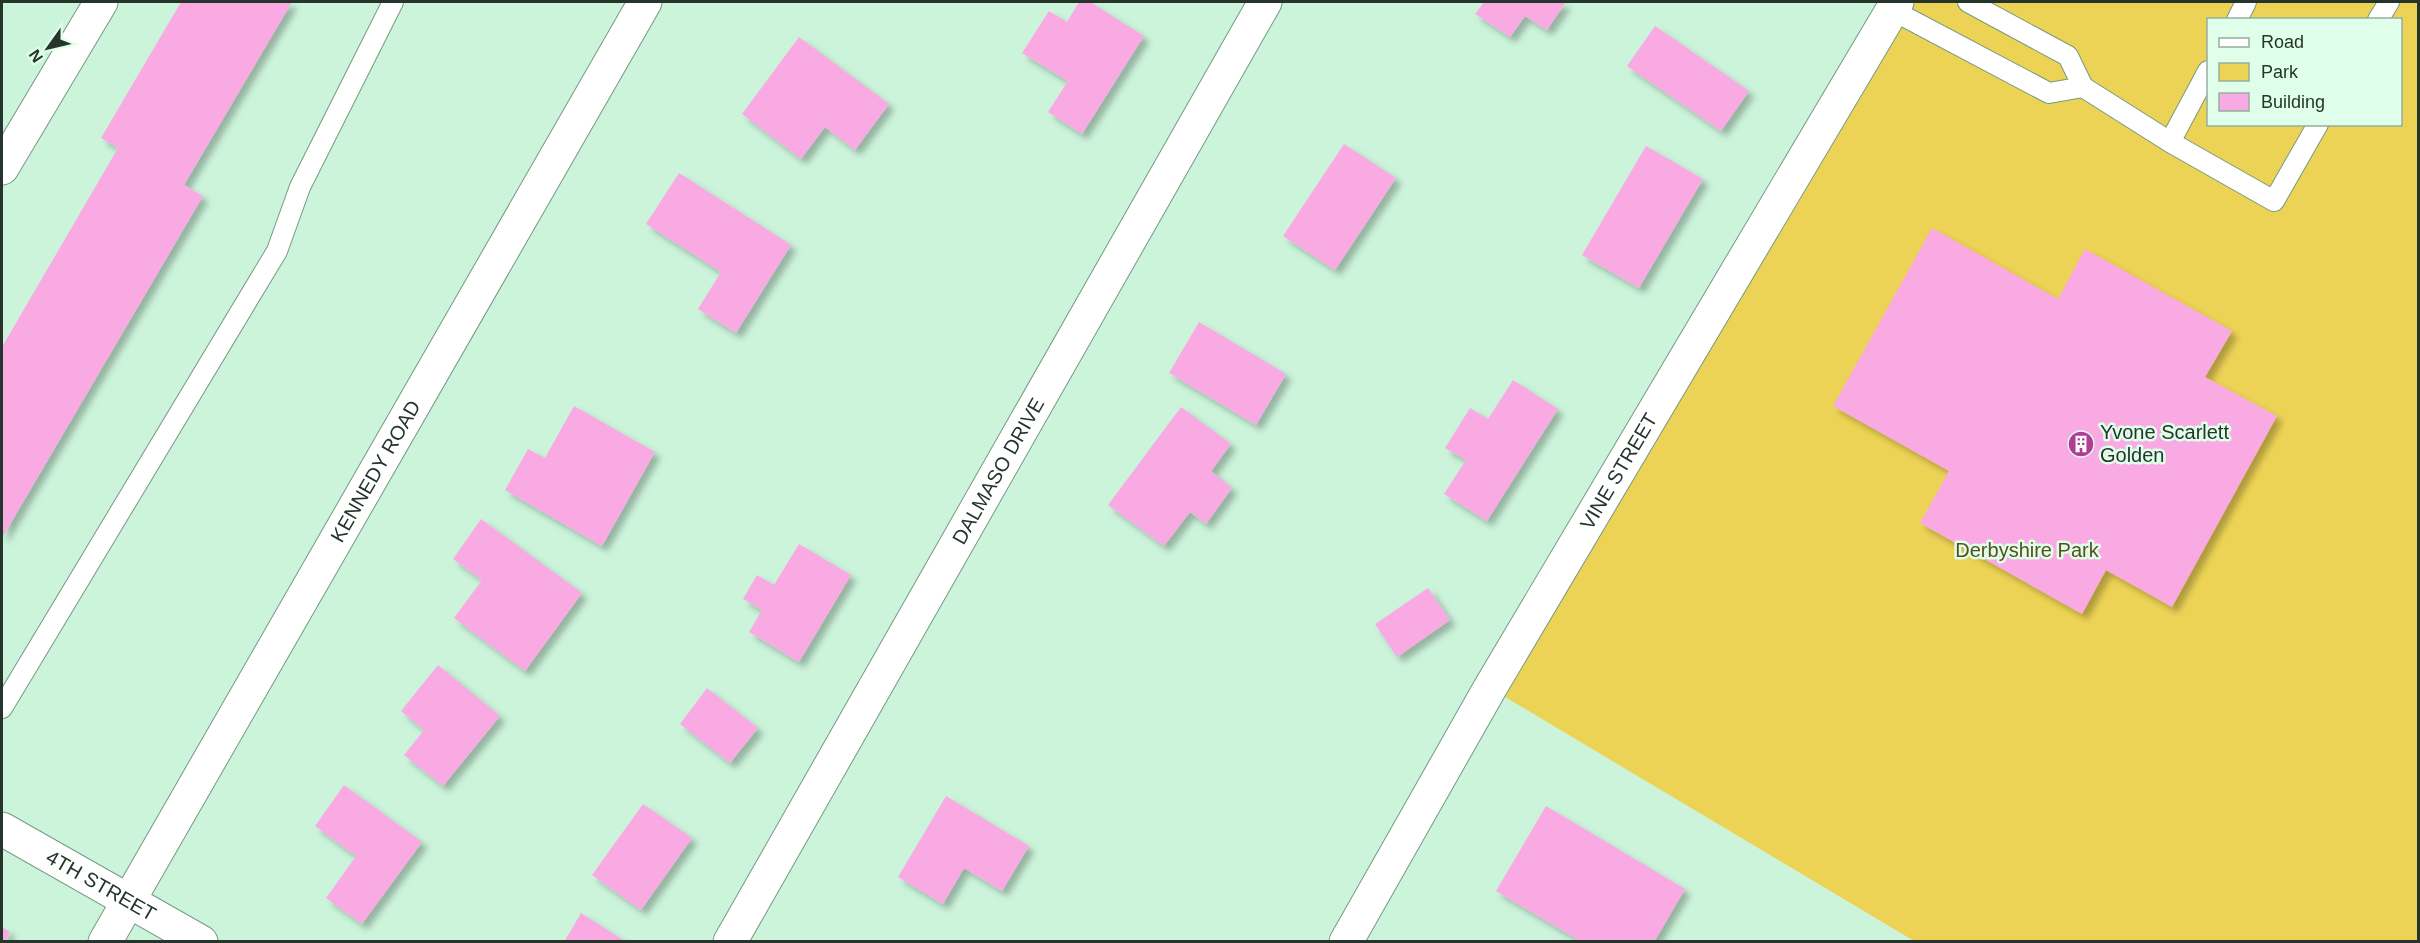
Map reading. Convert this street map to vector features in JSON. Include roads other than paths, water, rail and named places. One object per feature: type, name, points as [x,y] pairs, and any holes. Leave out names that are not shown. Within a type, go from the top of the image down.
[{"type":"street","points":[[2,168],[100,2]]},
{"type":"street","name":"KENNEDY ROAD","points":[[105,942],[645,2]]},
{"type":"street","name":"DALMASO DRIVE","points":[[730,942],[1265,2]]},
{"type":"street","name":"VINE STREET","points":[[1346,942],[1490,688],[1894,6]]},
{"type":"street","name":"4TH STREET","points":[[2,829],[201,942]]},
{"type":"lane","points":[[2,708],[277,251],[300,187],[393,2]]},
{"type":"lane","points":[[1968,2],[2068,56],[2083,87],[2170,142],[2274,201],[2317,126]]},
{"type":"lane","points":[[2237,18],[2246,2]]},
{"type":"lane","points":[[2379,18],[2389,2]]},
{"type":"lane","points":[[1894,6],[2049,93],[2083,87]]},
{"type":"lane","points":[[2170,142],[2207,73]]},
{"type":"place","name":"Yvone Scarlett Golden","points":[[2081,444]]},
{"type":"park label","name":"Derbyshire Park","points":[[2027,550]]}]
